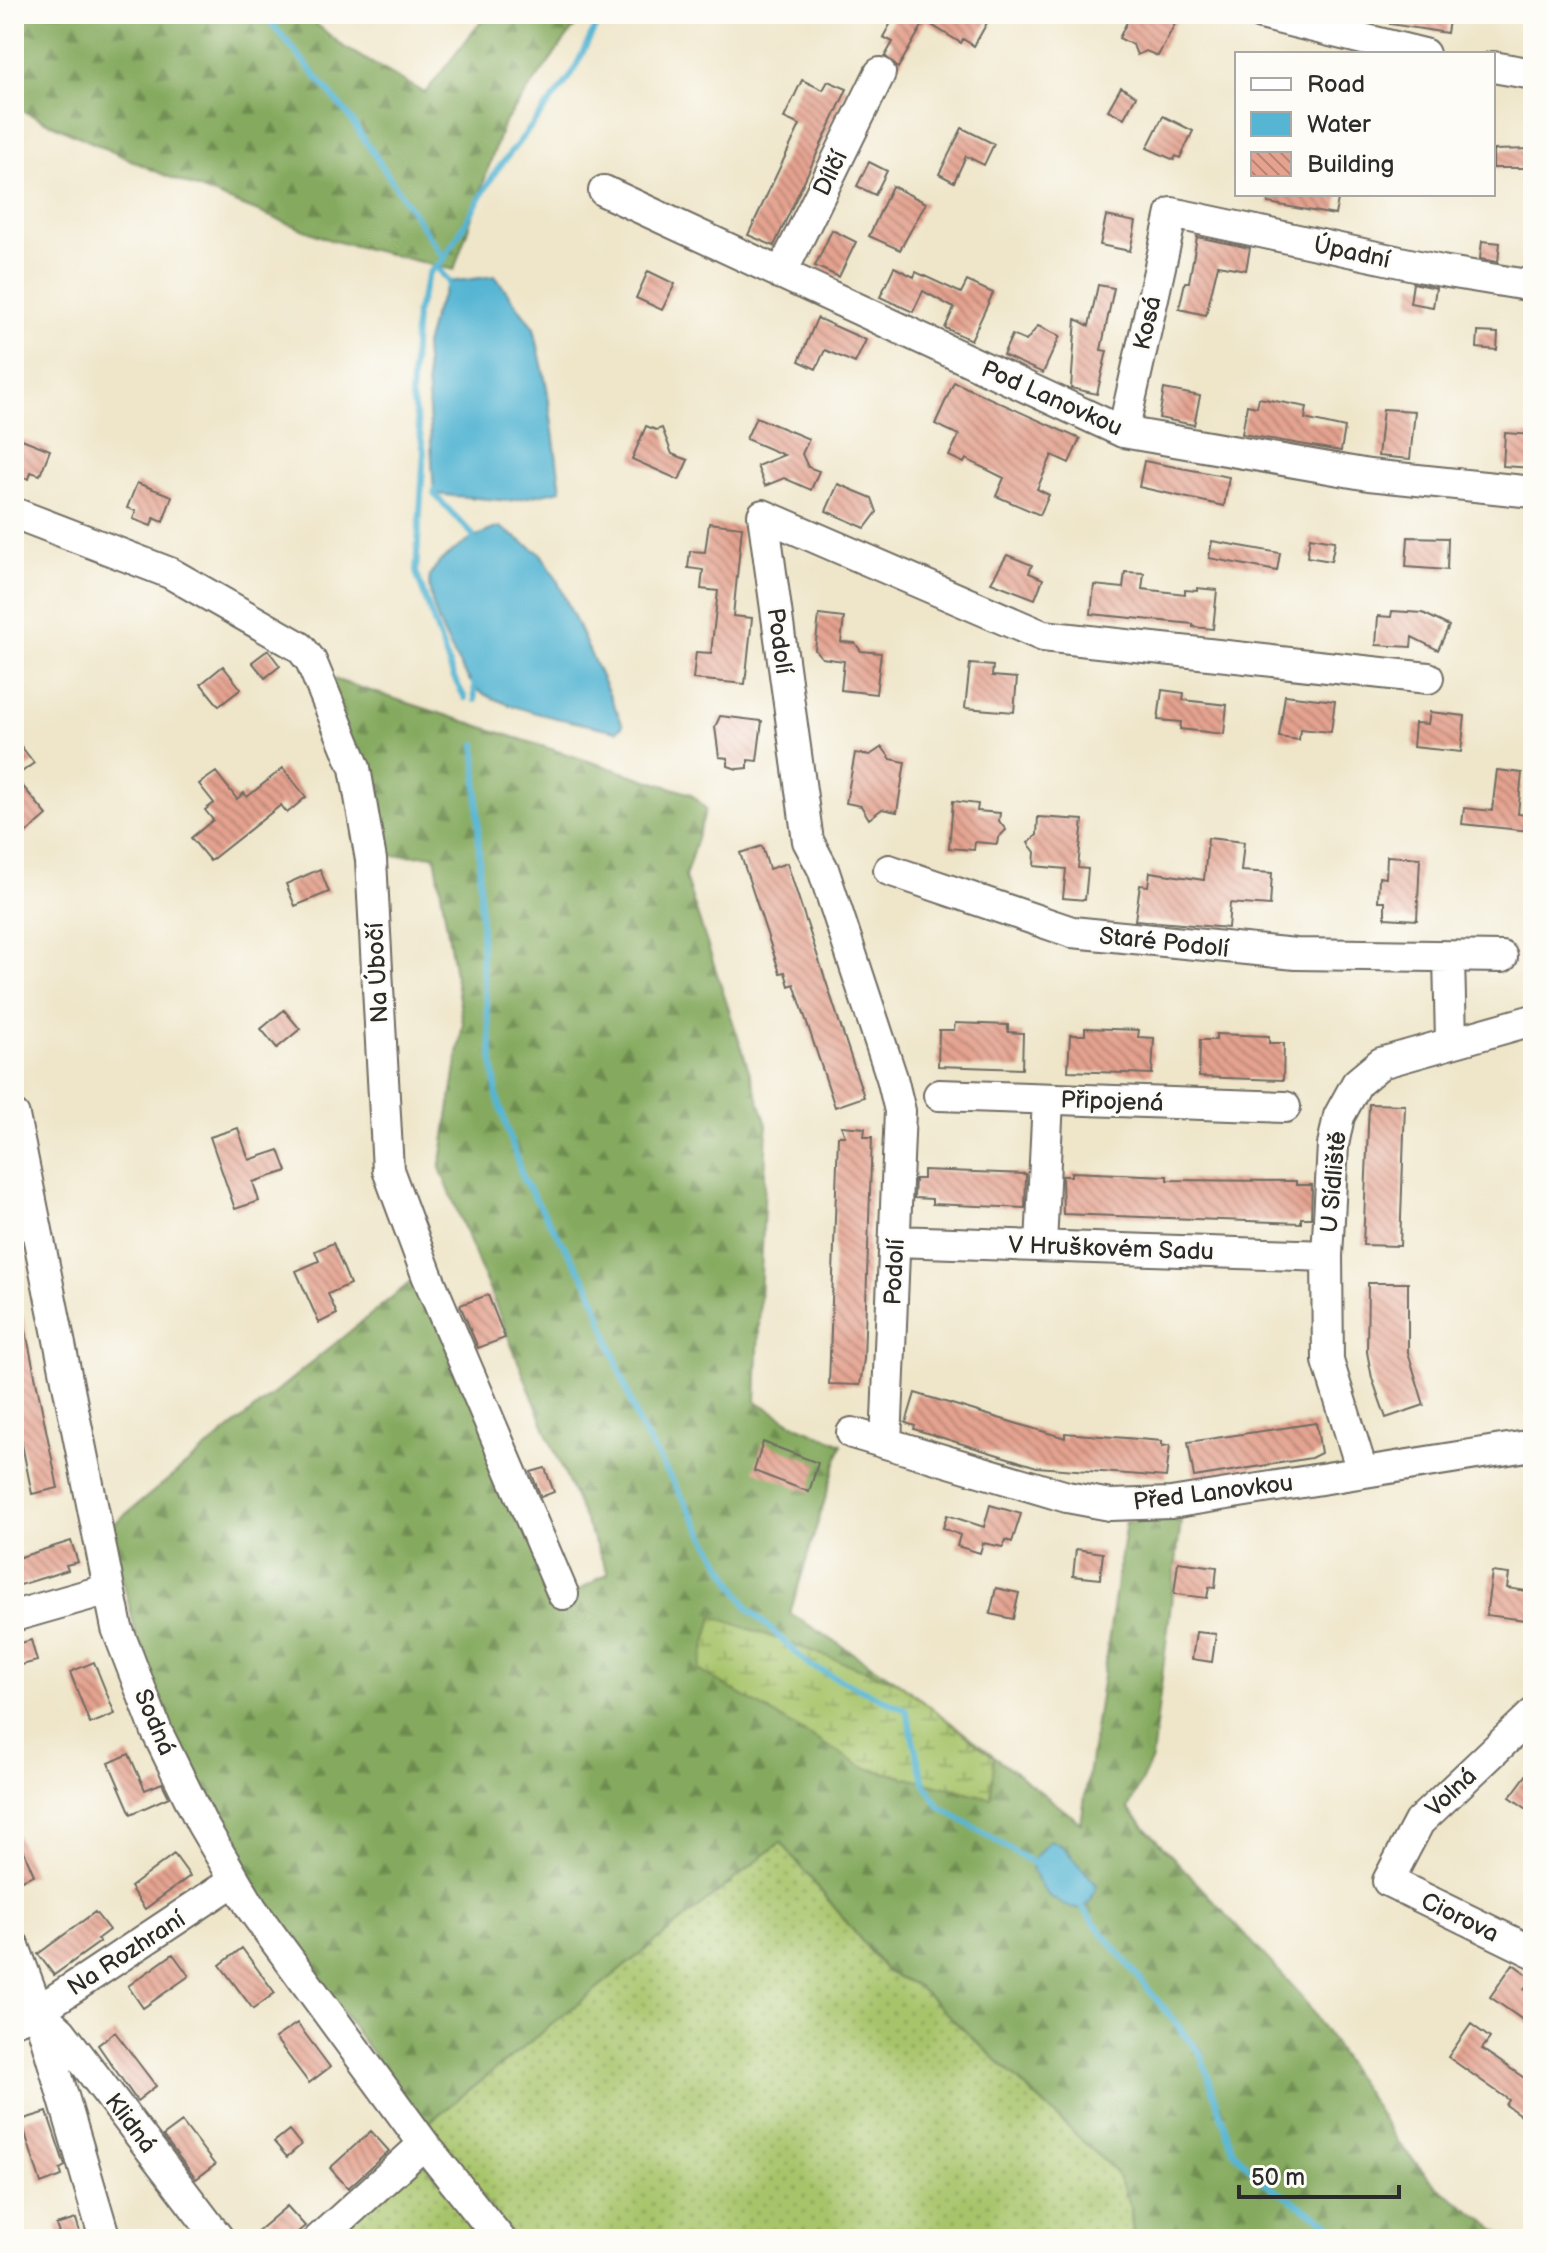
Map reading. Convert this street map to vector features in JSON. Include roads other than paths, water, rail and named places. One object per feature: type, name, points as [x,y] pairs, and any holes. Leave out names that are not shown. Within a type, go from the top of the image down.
[{"type":"street","points":[[1261,14],[1416,52]]},
{"type":"street","points":[[1495,67],[1533,74]]},
{"type":"street","name":"Dílčí","points":[[781,274],[880,73]]},
{"type":"street","name":"Pod Lanovkou","points":[[604,191],[1123,432],[1369,475],[1533,492]]},
{"type":"street","name":"Úpadní","points":[[1172,213],[1442,271],[1533,286]]},
{"type":"street","name":"Kosá","points":[[1123,432],[1172,213]]},
{"type":"street","name":"Na Úbočí","points":[[14,513],[170,573],[300,647],[311,661],[355,768],[371,860],[388,1170],[433,1290],[563,1594]]},
{"type":"street","name":"Podolí","points":[[886,1443],[900,1111],[823,869],[808,841],[763,515],[1043,636],[1428,678]]},
{"type":"street","name":"Staré Podolí","points":[[889,870],[1072,932],[1296,954],[1502,957]]},
{"type":"street","points":[[1449,958],[1451,1040]]},
{"type":"street","name":"U Sídliště","points":[[1362,1471],[1328,1361],[1327,1256],[1333,1145],[1339,1116],[1357,1083],[1381,1063],[1451,1040],[1533,1020]]},
{"type":"street","name":"Připojená","points":[[939,1095],[1285,1107]]},
{"type":"street","points":[[1041,1245],[1048,1099]]},
{"type":"street","name":"Sodná","points":[[14,1116],[117,1628],[157,1732],[202,1824],[252,1909],[424,2144],[500,2239]]},
{"type":"street","name":"V Hruškovém Sadu","points":[[895,1241],[1327,1256]]},
{"type":"street","name":"Před Lanovkou","points":[[852,1433],[1067,1497],[1110,1505],[1171,1503],[1533,1445]]},
{"type":"street","points":[[14,1616],[109,1589]]},
{"type":"street","name":"Volná","points":[[1388,1881],[1419,1822],[1533,1716]]},
{"type":"street","name":"Na Rozhraní","points":[[26,2015],[235,1880]]},
{"type":"street","name":"Ciorova","points":[[1388,1881],[1533,1952]]},
{"type":"street","name":"Klidná","points":[[14,1946],[26,2015],[105,2239]]},
{"type":"street","name":"Klidná","points":[[26,2015],[61,2032],[219,2239]]},
{"type":"street","points":[[319,2239],[424,2144]]},
{"type":"water","points":[[495,276],[534,328],[547,388],[561,490],[509,501],[434,494],[425,345],[434,313],[449,282]]},
{"type":"water","points":[[500,527],[541,554],[556,578],[623,725],[617,731],[531,712],[498,700],[482,693],[464,673],[437,617],[429,584],[431,574],[443,559],[462,545]]},
{"type":"water","points":[[1050,1840],[1063,1847],[1097,1885],[1091,1901],[1080,1910],[1047,1894],[1033,1872],[1031,1862]]},
{"type":"waterway","points":[[264,14],[348,115],[444,259],[429,273],[416,314],[411,395],[424,451],[416,572],[453,676],[465,698]]},
{"type":"waterway","points":[[444,259],[496,171],[571,76],[602,14]]},
{"type":"waterway","points":[[436,266],[449,282],[449,289]]},
{"type":"waterway","points":[[436,488],[434,494],[473,535],[473,541]]},
{"type":"waterway","points":[[474,681],[475,700]]},
{"type":"waterway","points":[[476,744],[482,965],[497,1096],[523,1179],[591,1289],[639,1425],[748,1608],[809,1665],[906,1710],[923,1780],[939,1806],[1036,1865]]},
{"type":"waterway","points":[[1079,1904],[1200,2053],[1233,2150],[1262,2181],[1353,2239]]}]
